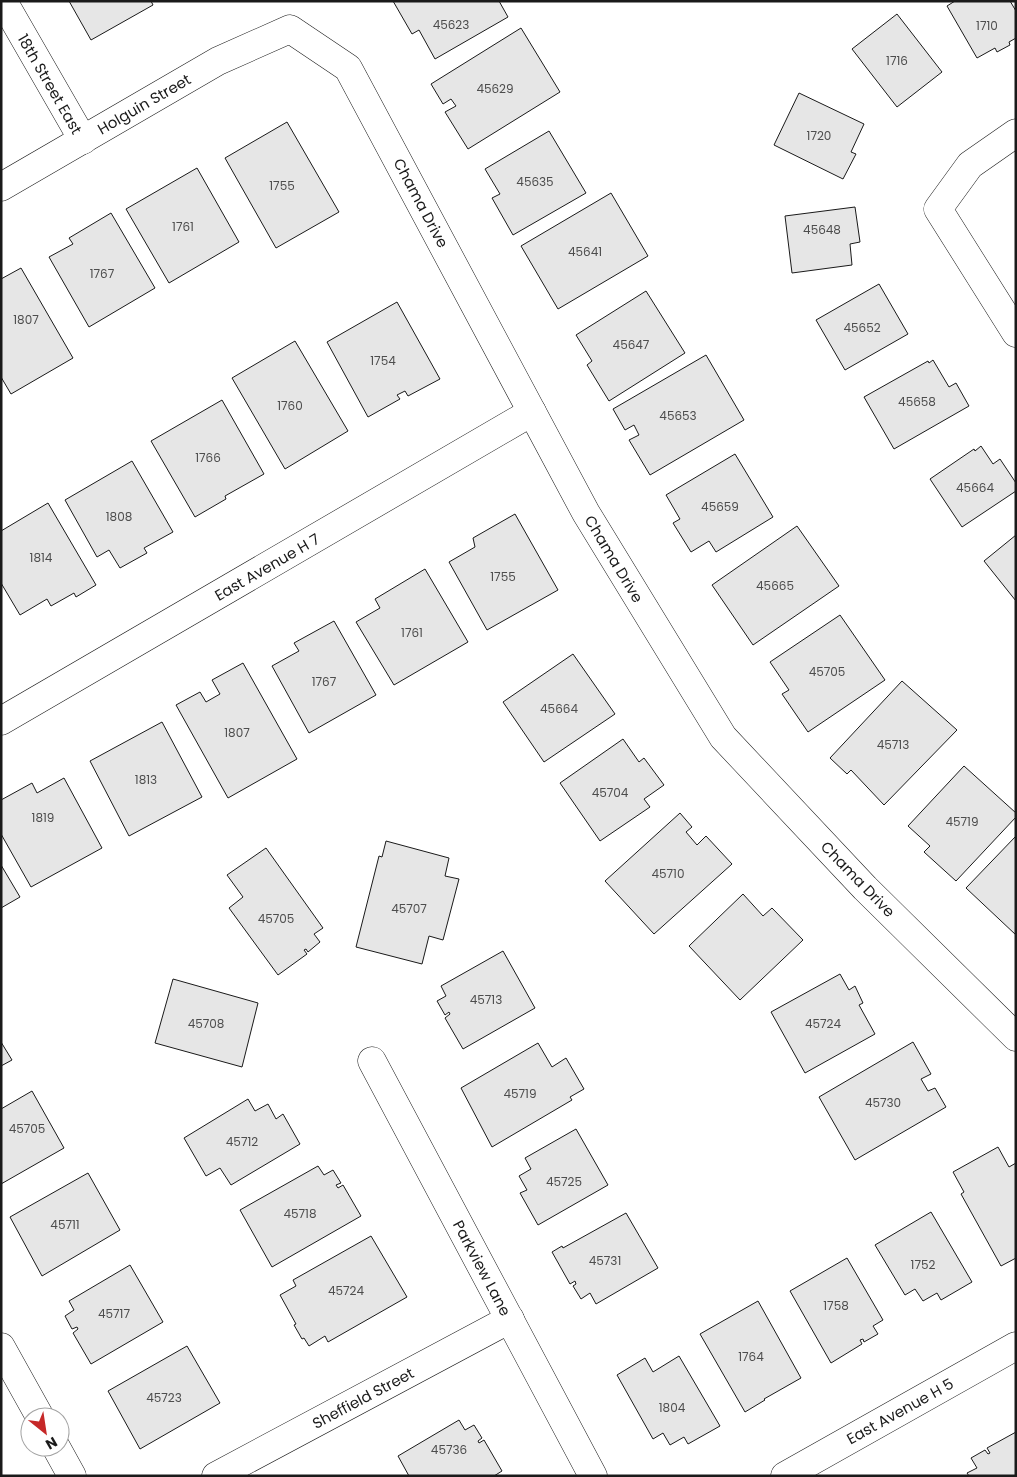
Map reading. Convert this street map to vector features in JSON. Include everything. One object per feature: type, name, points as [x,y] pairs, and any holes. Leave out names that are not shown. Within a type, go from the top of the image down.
[{"type":"street","name":"18th Street East","points":[[2,1],[83,140]]},
{"type":"street","name":"Holguin Street","points":[[1,188],[218,61],[290,29]]},
{"type":"street","name":"Chama Drive","points":[[290,29],[348,68],[586,513],[723,737],[864,888],[1016,1037]]},
{"type":"street","points":[[1016,133],[970,165],[938,208],[1016,333]]},
{"type":"street","name":"East Avenue H 7","points":[[1,721],[532,412]]},
{"type":"street","name":"Parkview Lane","points":[[372,1061],[593,1476]]},
{"type":"street","name":"Sheffield Street","points":[[216,1476],[510,1319]]},
{"type":"street","name":"East Avenue H 5","points":[[785,1476],[1016,1346]]},
{"type":"street","points":[[1,1347],[34,1407]]},
{"type":"street","points":[[62,1457],[72,1476]]},
{"type":"building","points":[[69,1],[151,1],[153,5],[91,40]]},
{"type":"building","points":[[393,1],[499,1],[508,17],[435,59],[419,30],[412,34]]},
{"type":"building","points":[[955,1],[1010,1],[1016,11],[1016,38],[1009,42],[1010,45],[997,52],[995,48],[977,58],[947,6]]},
{"type":"building","points":[[897,14],[942,72],[897,107],[852,49]]},
{"type":"building","points":[[521,28],[560,92],[468,149],[445,112],[456,106],[451,99],[443,104],[431,84]]},
{"type":"building","points":[[799,93],[864,124],[851,152],[856,154],[843,179],[774,145]]},
{"type":"building","points":[[287,122],[339,212],[276,248],[225,158]]},
{"type":"building","points":[[549,131],[586,193],[513,235],[492,198],[500,194],[485,169]]},
{"type":"building","points":[[197,168],[239,242],[169,283],[126,209]]},
{"type":"building","points":[[611,193],[648,256],[558,309],[521,246]]},
{"type":"building","points":[[855,207],[860,242],[850,244],[852,265],[792,273],[785,216]]},
{"type":"building","points":[[111,213],[155,288],[89,327],[49,257],[73,244],[69,238]]},
{"type":"building","points":[[21,268],[73,358],[11,394],[1,377],[1,279]]},
{"type":"building","points":[[879,284],[908,334],[845,370],[816,320]]},
{"type":"building","points":[[646,291],[685,353],[609,401],[587,365],[592,361],[576,335]]},
{"type":"building","points":[[397,302],[440,379],[408,396],[405,391],[397,395],[400,399],[368,417],[327,342]]},
{"type":"building","points":[[295,341],[348,431],[285,469],[232,378]]},
{"type":"building","points":[[706,355],[744,420],[650,475],[629,440],[639,435],[634,425],[625,430],[613,409]]},
{"type":"building","points":[[933,360],[949,387],[956,383],[969,406],[894,449],[864,397]]},
{"type":"building","points":[[222,400],[264,474],[225,496],[226,499],[195,517],[151,441]]},
{"type":"building","points":[[981,446],[993,464],[1000,459],[1016,483],[1016,491],[962,527],[930,479]]},
{"type":"building","points":[[735,454],[773,517],[716,552],[709,541],[691,552],[673,523],[680,519],[666,495]]},
{"type":"building","points":[[132,461],[173,532],[144,548],[147,553],[120,568],[109,550],[97,557],[65,500]]},
{"type":"building","points":[[48,503],[96,585],[76,597],[74,593],[51,606],[47,599],[20,615],[1,583],[1,531]]},
{"type":"building","points":[[515,514],[558,590],[487,630],[449,562],[475,547],[473,538]]},
{"type":"building","points":[[797,526],[839,586],[753,645],[712,585]]},
{"type":"building","points":[[1016,535],[1016,601],[984,561]]},
{"type":"building","points":[[425,569],[468,642],[394,685],[356,622],[380,608],[375,599]]},
{"type":"building","points":[[840,615],[885,680],[808,732],[782,694],[789,690],[770,662]]},
{"type":"building","points":[[334,621],[376,695],[309,733],[272,666],[299,651],[294,643]]},
{"type":"building","points":[[573,654],[615,714],[544,762],[503,702]]},
{"type":"building","points":[[243,663],[297,759],[228,798],[176,705],[200,692],[206,702],[220,694],[212,680]]},
{"type":"building","points":[[902,681],[957,730],[884,805],[851,770],[847,774],[830,758]]},
{"type":"building","points":[[162,722],[202,797],[129,836],[90,761]]},
{"type":"building","points":[[623,739],[639,762],[644,758],[664,785],[644,799],[650,807],[600,841],[560,783]]},
{"type":"building","points":[[964,766],[1016,813],[1016,817],[956,881],[924,852],[930,846],[908,826]]},
{"type":"building","points":[[64,778],[102,848],[31,887],[1,834],[1,800],[32,783],[37,793]]},
{"type":"building","points":[[680,813],[692,827],[686,832],[697,845],[706,836],[732,864],[654,934],[605,881]]},
{"type":"building","points":[[1016,836],[1016,935],[966,888]]},
{"type":"building","points":[[386,841],[449,858],[445,876],[459,879],[443,940],[429,936],[422,964],[356,947],[379,856],[382,857]]},
{"type":"building","points":[[266,848],[323,928],[314,934],[320,942],[308,952],[306,949],[304,950],[307,954],[278,975],[229,908],[243,897],[227,875]]},
{"type":"building","points":[[1,865],[20,897],[1,908]]},
{"type":"building","points":[[743,894],[763,916],[772,908],[803,940],[740,1000],[689,946]]},
{"type":"building","points":[[503,951],[535,1008],[463,1049],[445,1018],[450,1014],[449,1012],[445,1015],[437,1001],[446,996],[441,986]]},
{"type":"building","points":[[840,974],[849,990],[855,986],[863,1003],[859,1005],[875,1034],[805,1073],[771,1012]]},
{"type":"building","points":[[173,979],[258,1003],[242,1067],[155,1043]]},
{"type":"building","points":[[1,1042],[12,1060],[1,1066]]},
{"type":"building","points":[[913,1042],[931,1074],[921,1079],[928,1091],[935,1088],[946,1107],[855,1160],[819,1097]]},
{"type":"building","points":[[538,1043],[552,1067],[566,1058],[584,1089],[570,1097],[572,1100],[492,1147],[461,1088]]},
{"type":"building","points":[[32,1091],[64,1148],[1,1184],[1,1109]]},
{"type":"building","points":[[248,1099],[255,1111],[268,1104],[276,1119],[283,1114],[300,1144],[231,1185],[220,1168],[206,1176],[184,1138]]},
{"type":"building","points":[[576,1129],[608,1185],[538,1225],[520,1193],[527,1190],[519,1176],[531,1169],[525,1158]]},
{"type":"building","points":[[998,1147],[1009,1167],[1016,1163],[1016,1258],[1001,1266],[961,1194],[964,1192],[953,1172]]},
{"type":"building","points":[[318,1166],[324,1175],[333,1170],[341,1183],[336,1185],[338,1188],[343,1185],[361,1216],[272,1267],[240,1210]]},
{"type":"building","points":[[88,1173],[120,1230],[42,1276],[10,1217]]},
{"type":"building","points":[[931,1212],[972,1282],[941,1300],[937,1293],[923,1301],[915,1289],[905,1295],[875,1245]]},
{"type":"building","points":[[626,1213],[658,1268],[596,1304],[590,1293],[581,1299],[573,1286],[576,1284],[575,1281],[570,1284],[552,1252],[562,1246],[563,1248]]},
{"type":"building","points":[[371,1236],[407,1297],[328,1342],[325,1336],[309,1346],[304,1338],[302,1339],[294,1325],[296,1324],[280,1295],[296,1286],[293,1280]]},
{"type":"building","points":[[847,1258],[883,1320],[873,1326],[878,1334],[864,1342],[863,1339],[860,1340],[862,1344],[831,1363],[790,1291]]},
{"type":"building","points":[[130,1265],[163,1322],[91,1364],[73,1333],[78,1329],[77,1327],[72,1329],[65,1316],[74,1310],[69,1301]]},
{"type":"building","points":[[758,1301],[801,1378],[745,1412],[700,1334]]},
{"type":"building","points":[[187,1346],[220,1403],[140,1449],[108,1391]]},
{"type":"building","points":[[679,1356],[720,1426],[688,1444],[684,1437],[670,1445],[663,1433],[653,1439],[617,1375],[645,1358],[653,1372]]},
{"type":"building","points":[[459,1420],[465,1430],[474,1425],[482,1438],[478,1441],[479,1443],[484,1440],[502,1471],[494,1476],[409,1476],[398,1456]]},
{"type":"building","points":[[1016,1432],[1016,1476],[969,1476],[967,1473],[977,1468],[971,1458],[985,1450],[988,1454],[990,1453],[987,1448]]}]
